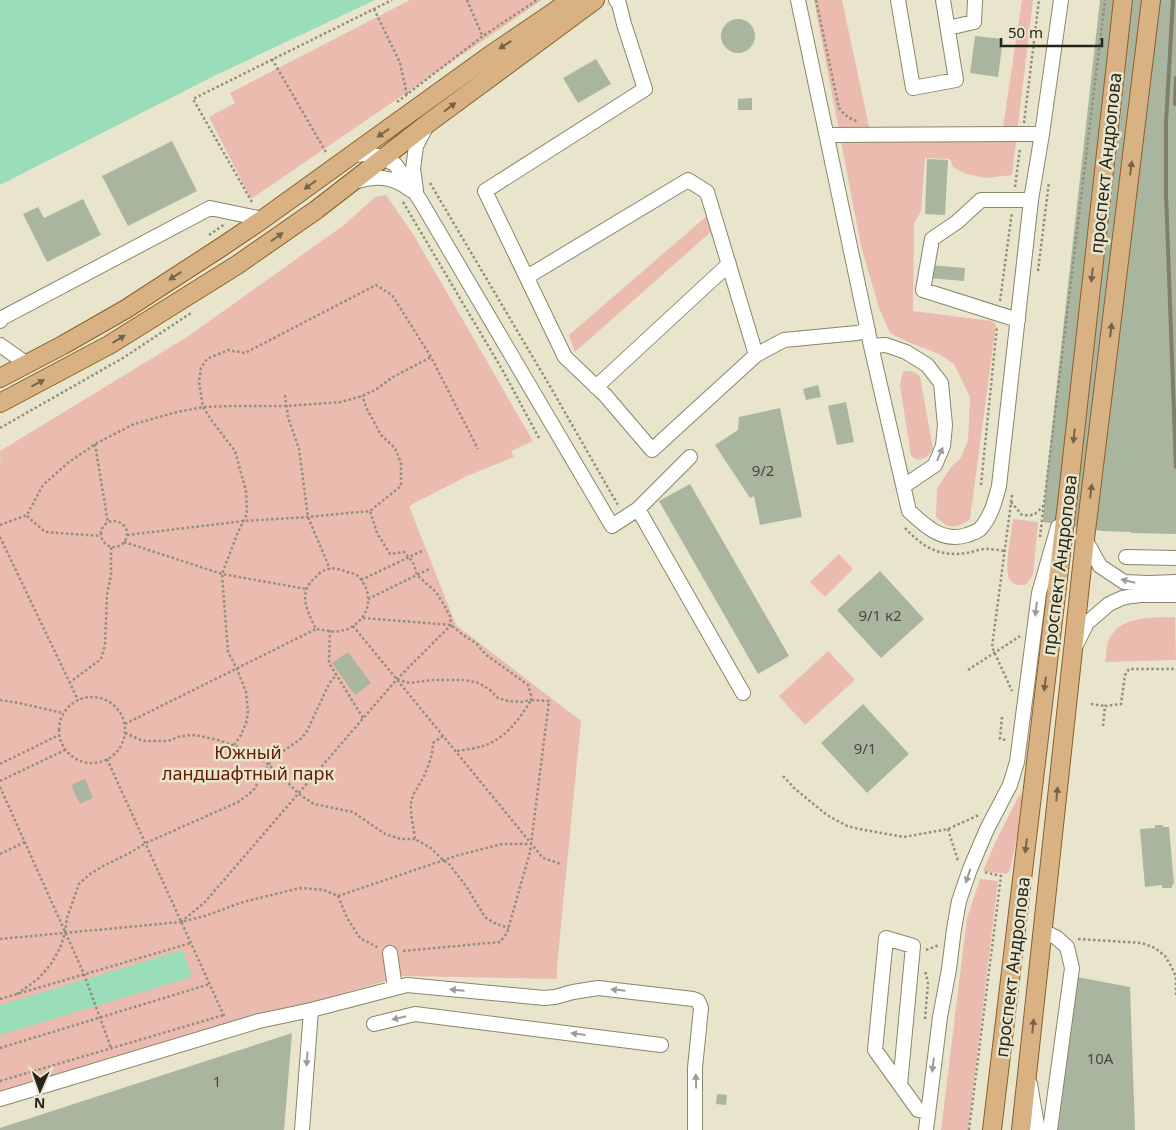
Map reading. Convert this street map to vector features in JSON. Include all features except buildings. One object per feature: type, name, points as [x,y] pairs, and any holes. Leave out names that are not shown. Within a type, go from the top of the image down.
[{"type":"main road","points":[[0,378],[126,309],[263,219],[489,56],[571,0]]},
{"type":"main road","points":[[0,403],[101,349],[237,265],[352,183],[383,157],[595,0]]},
{"type":"main road","name":"проспект Андропова","points":[[992,1130],[1068,495],[1123,0]]},
{"type":"main road","name":"проспект Андропова","points":[[1021,1130],[1085,539],[1151,0]]},
{"type":"street","points":[[616,0],[619,4],[645,89],[485,191],[565,357],[605,395],[652,450],[756,355],[784,340],[868,330]]},
{"type":"street","points":[[798,0],[871,346],[909,511],[923,525],[944,536],[959,538],[979,530],[992,511],[999,486],[1031,200],[1061,0]]},
{"type":"street","points":[[898,0],[913,88],[956,80],[943,0]]},
{"type":"street","points":[[948,28],[974,22],[974,0]]},
{"type":"street","points":[[416,193],[413,170],[416,146],[427,124]]},
{"type":"street","points":[[828,135],[1042,134]]},
{"type":"street","points":[[349,156],[363,154],[383,157],[395,164],[416,193],[612,526],[638,509],[690,457]]},
{"type":"street","points":[[352,183],[366,178],[384,177],[402,183],[416,193]]},
{"type":"street","points":[[527,277],[688,180],[707,192],[756,355]]},
{"type":"street","points":[[1018,320],[923,290],[932,239],[957,222],[981,200],[1031,200]]},
{"type":"street","points":[[0,321],[2,318],[210,208],[263,219]]},
{"type":"street","points":[[596,387],[729,264]]},
{"type":"street","points":[[0,345],[26,364]]},
{"type":"street","points":[[871,346],[886,346],[906,352],[927,365],[941,383],[945,425],[943,446],[935,465],[904,486]]},
{"type":"street","points":[[926,1130],[940,1017],[959,901],[970,869],[987,830],[1010,785],[1017,762],[1039,593],[1068,495]]},
{"type":"street","points":[[638,509],[743,693]]},
{"type":"street","points":[[1085,539],[1100,566],[1124,582],[1176,582]]},
{"type":"street","points":[[1126,557],[1176,558]]},
{"type":"street","points":[[1072,652],[1087,623],[1109,604],[1132,596],[1176,595]]},
{"type":"street","points":[[1043,931],[1057,938],[1067,947],[1072,968],[1050,1130]]},
{"type":"street","points":[[900,1085],[912,946],[886,938],[875,1050],[900,1085],[918,1110],[927,1111]]},
{"type":"street","points":[[390,953],[396,988]]},
{"type":"street","points":[[0,1099],[259,1021],[311,1010],[407,985],[544,998],[598,988],[698,1001],[701,1008],[695,1068],[695,1130]]},
{"type":"street","points":[[302,1130],[311,1010]]},
{"type":"street","points":[[374,1024],[415,1014],[661,1045]]},
{"type":"street","points":[[1028,1074],[1037,1125],[1036,1130]]},
{"type":"path","points":[[193,98],[392,0]]},
{"type":"path","points":[[467,0],[483,36]]},
{"type":"path","points":[[413,90],[483,36],[537,0]]},
{"type":"path","points":[[816,0],[839,108],[852,120],[862,122]]},
{"type":"path","points":[[980,485],[999,313],[1039,0]]},
{"type":"path","points":[[1039,545],[1105,0]]},
{"type":"path","points":[[374,9],[400,63],[406,94]]},
{"type":"path","points":[[272,59],[327,156]]},
{"type":"path","points":[[1037,276],[1050,178]]},
{"type":"path","points":[[430,183],[551,388],[624,518]]},
{"type":"path","points":[[403,202],[503,371],[539,438]]},
{"type":"path","points":[[234,746],[246,723],[248,712],[246,692],[228,652],[222,574],[247,514],[246,491],[235,451],[203,407],[199,382],[201,368],[207,359],[228,350],[245,353],[376,285],[392,294],[431,357],[478,449]]},
{"type":"path","points":[[0,525],[27,515],[43,485],[70,462],[94,444],[134,424],[203,407],[286,406],[341,402],[377,389],[393,377],[431,357]]},
{"type":"path","points":[[285,395],[288,417],[299,449],[308,517],[330,569]]},
{"type":"path","points":[[127,535],[244,521],[370,511],[401,486],[400,463],[395,448],[381,435],[362,396]]},
{"type":"path","points":[[94,444],[108,523]]},
{"type":"path","points":[[1012,494],[992,647],[1015,697]]},
{"type":"path","points":[[1011,502],[1022,515],[1032,516],[1044,505]]},
{"type":"path","points":[[370,511],[377,533],[390,554],[404,552],[409,557],[413,562],[417,575],[436,592],[450,616],[451,625]]},
{"type":"path","points":[[27,515],[45,532],[101,536]]},
{"type":"path","points":[[112,521],[120,523],[124,527],[127,535],[124,542],[118,546],[111,546],[104,542],[101,536],[102,530],[108,523],[112,521]]},
{"type":"path","points":[[0,538],[78,700]]},
{"type":"path","points":[[124,542],[222,574],[306,589]]},
{"type":"path","points":[[69,682],[101,659],[105,645],[107,595],[111,575],[111,546]]},
{"type":"path","points":[[361,580],[424,550]]},
{"type":"path","points":[[125,724],[316,629],[336,632],[353,626],[360,621],[367,611],[368,598],[366,588],[358,576],[338,568],[324,570],[310,581],[306,589],[305,602],[316,629]]},
{"type":"path","points":[[368,598],[432,568]]},
{"type":"path","points":[[362,618],[451,625],[528,685],[531,700],[522,715],[502,736],[485,745],[456,752]]},
{"type":"path","points":[[181,922],[205,902],[396,679],[451,625]]},
{"type":"path","points":[[353,626],[543,858],[561,864]]},
{"type":"path","points":[[330,630],[328,663],[363,718]]},
{"type":"path","points":[[968,670],[1021,635]]},
{"type":"path","points":[[1091,704],[1105,706],[1121,704],[1125,674],[1129,669],[1176,670]]},
{"type":"path","points":[[17,994],[39,978],[51,964],[60,948],[78,884],[105,864],[128,854],[146,843],[238,802],[253,791],[268,765],[276,756],[302,738],[329,684],[336,675]]},
{"type":"path","points":[[338,896],[347,918],[360,938],[390,953],[500,942],[509,928],[530,852],[549,701],[508,701],[498,698],[479,683],[464,680],[432,680],[410,683],[396,679]]},
{"type":"path","points":[[89,697],[101,698],[112,704],[120,713],[125,724],[122,744],[116,753],[96,763],[74,758],[65,750],[59,735],[59,724],[63,713],[69,705],[89,697]]},
{"type":"path","points":[[0,700],[63,713]]},
{"type":"path","points":[[1103,726],[1105,706]]},
{"type":"path","points":[[1000,739],[1002,717]]},
{"type":"path","points":[[125,733],[146,741],[168,740],[181,736],[195,735],[234,746],[257,756],[299,794],[314,804],[354,812],[385,834],[401,839],[415,839],[431,848],[450,864],[484,917],[496,924],[509,928]]},
{"type":"path","points":[[0,764],[59,735]]},
{"type":"path","points":[[415,839],[411,803],[430,760],[433,743],[443,735]]},
{"type":"path","points":[[0,780],[65,750]]},
{"type":"path","points":[[107,759],[231,1030]]},
{"type":"path","points":[[783,776],[794,788],[827,815],[859,830],[904,837],[948,828],[981,814]]},
{"type":"path","points":[[0,787],[84,974],[111,1048]]},
{"type":"path","points":[[0,854],[24,842]]},
{"type":"path","points":[[0,939],[181,922],[243,902],[300,888],[324,890],[338,896],[459,855],[502,844],[531,844]]},
{"type":"path","points":[[970,869],[1001,876],[970,1130]]},
{"type":"path","points":[[1078,939],[1142,943],[1155,948],[1165,956],[1176,977],[1176,996]]},
{"type":"path","points":[[0,999],[191,943]]},
{"type":"path","points":[[0,1048],[210,984]]},
{"type":"path","points":[[0,1081],[224,1015]]},
{"type":"green space","points":[[410,0],[542,0],[251,199],[209,117],[235,103],[230,93]]},
{"type":"green space","points":[[814,0],[842,0],[871,136],[1002,134],[1022,0],[1033,0],[1012,175],[986,178],[966,174],[953,167],[950,159],[925,158],[921,211],[914,224],[913,311],[992,321],[996,324],[970,519],[960,525],[948,526],[936,517],[937,488],[952,466],[961,458],[968,440],[970,397],[954,364],[939,354],[890,333],[879,308],[861,246]]},
{"type":"green space","name":"Южный ландшафтный парк","points":[[386,195],[413,234],[533,441],[511,451],[514,457],[467,476],[409,506],[456,625],[581,721],[557,979],[403,976],[0,1093],[0,451],[187,337],[344,225],[375,197]]},
{"type":"green space","points":[[708,215],[713,230],[575,352],[569,335]]},
{"type":"green space","points":[[904,371],[912,371],[920,376],[933,449],[927,457],[918,460],[911,456],[900,385]]},
{"type":"green space","points":[[1013,519],[1038,522],[1033,574],[1025,585],[1013,583],[1008,576],[1007,569]]},
{"type":"green space","points":[[839,554],[853,569],[825,597],[810,582]]},
{"type":"green space","points":[[1175,617],[1176,660],[1105,662],[1108,642],[1119,627],[1127,622],[1146,618]]},
{"type":"green space","points":[[828,651],[855,680],[805,725],[779,696]]},
{"type":"green space","points":[[1020,795],[1022,796],[1018,833],[1010,869],[1007,874],[983,871],[995,843]]},
{"type":"green space","points":[[980,879],[998,881],[968,1130],[941,1130],[967,918]]},
{"type":"shaded area","points":[[0,0],[375,0],[214,76],[0,185]]},
{"type":"shaded area","points":[[183,950],[192,977],[0,1035],[0,1005]]},
{"type":"railway","points":[[1173,0],[1166,123],[1166,194],[1176,467]]},
{"type":"railway","points":[[1175,104],[1176,78]]}]
